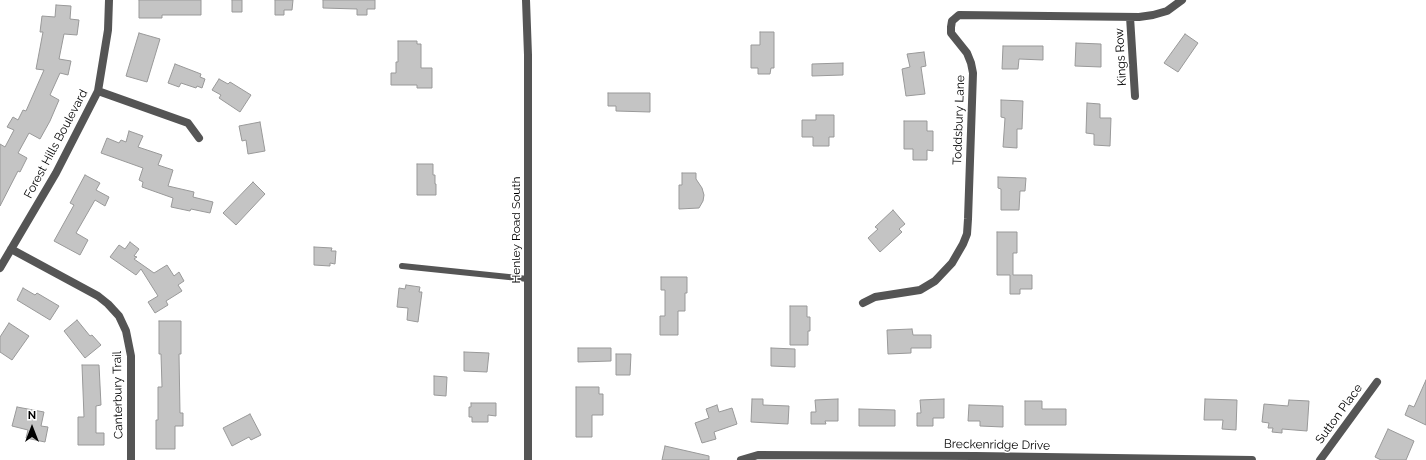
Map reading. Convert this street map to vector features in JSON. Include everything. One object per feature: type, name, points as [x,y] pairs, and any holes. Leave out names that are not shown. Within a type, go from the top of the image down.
[{"type":"street","name":"Forest Hills Boulevard","points":[[0,268],[56,173],[98,91],[108,30],[110,0]]},
{"type":"street","name":"Henley Road South","points":[[526,0],[528,55],[528,460]]},
{"type":"street","name":"Toddsbury Lane","points":[[863,303],[875,297],[920,290],[935,281],[952,263],[967,234],[973,73],[967,53],[951,33],[952,21],[958,15],[1130,17],[1153,15],[1167,11],[1182,0]]},
{"type":"street","name":"Kings Row","points":[[1130,17],[1135,96]]},
{"type":"street","points":[[98,91],[188,123],[200,138]]},
{"type":"street","name":"Canterbury Trail","points":[[11,249],[98,296],[119,316],[126,332],[131,356],[131,460]]},
{"type":"street","name":"Sutton Place","points":[[1320,460],[1377,382]]},
{"type":"street","name":"Breckenridge Drive","points":[[741,460],[758,455],[880,458],[1252,460]]},
{"type":"lane","points":[[402,266],[528,279]]},
{"type":"building","points":[[139,0],[201,0],[201,15],[162,15],[162,18],[139,18]]},
{"type":"building","points":[[232,0],[242,0],[242,12],[232,12]]},
{"type":"building","points":[[275,0],[293,0],[292,10],[284,10],[284,15],[275,15]]},
{"type":"building","points":[[323,0],[375,0],[375,9],[367,9],[367,15],[357,15],[357,9],[323,8]]},
{"type":"building","points":[[56,5],[71,6],[70,19],[79,20],[77,35],[64,34],[59,59],[71,61],[68,75],[60,73],[50,95],[59,100],[40,139],[29,133],[18,153],[27,158],[20,172],[18,171],[0,206],[0,144],[5,147],[14,130],[7,127],[13,117],[18,120],[23,110],[26,111],[44,70],[36,69],[43,32],[40,32],[42,16],[55,17]]},
{"type":"building","points":[[760,32],[774,32],[774,68],[771,68],[770,74],[758,74],[758,68],[751,68],[751,45],[760,45]]},
{"type":"building","points":[[139,33],[160,39],[147,82],[126,76]]},
{"type":"building","points":[[1185,34],[1198,43],[1178,72],[1164,63]]},
{"type":"building","points":[[398,41],[417,41],[417,44],[421,44],[421,68],[432,68],[432,88],[417,88],[417,85],[391,85],[391,73],[396,73],[396,62],[398,62]]},
{"type":"building","points":[[1076,43],[1101,44],[1101,67],[1075,66]]},
{"type":"building","points":[[1003,46],[1043,46],[1043,60],[1019,59],[1018,69],[1002,69]]},
{"type":"building","points":[[924,52],[926,66],[921,67],[925,94],[906,96],[902,69],[910,67],[907,54]]},
{"type":"building","points":[[843,63],[843,75],[812,76],[812,64]]},
{"type":"building","points":[[175,64],[201,74],[200,77],[205,79],[202,88],[197,86],[196,88],[181,83],[179,87],[168,83]]},
{"type":"building","points":[[219,79],[228,84],[230,82],[251,95],[240,112],[219,98],[221,95],[212,90]]},
{"type":"building","points":[[608,93],[650,93],[650,112],[616,111],[616,106],[608,106]]},
{"type":"building","points":[[1001,100],[1023,101],[1022,129],[1017,129],[1017,148],[1003,147],[1005,118],[1001,117]]},
{"type":"building","points":[[1087,103],[1100,104],[1100,118],[1111,118],[1110,146],[1094,145],[1094,134],[1086,133]]},
{"type":"building","points":[[816,115],[834,115],[834,137],[829,137],[829,146],[813,146],[813,137],[802,137],[802,120],[816,120]]},
{"type":"building","points":[[904,121],[927,121],[927,131],[933,131],[933,151],[927,150],[927,160],[913,160],[913,149],[904,149]]},
{"type":"building","points":[[260,122],[265,151],[248,154],[246,140],[242,141],[239,126]]},
{"type":"building","points":[[129,131],[143,136],[138,147],[162,155],[158,165],[173,170],[168,186],[194,192],[193,197],[213,202],[210,213],[171,207],[173,198],[142,187],[143,182],[139,180],[143,168],[101,153],[107,138],[119,143],[121,140],[126,142]]},
{"type":"building","points":[[417,164],[433,164],[436,195],[417,195]]},
{"type":"building","points":[[682,173],[696,173],[696,179],[702,188],[704,195],[703,201],[699,208],[679,209],[679,185],[682,185]]},
{"type":"building","points":[[85,175],[100,183],[96,190],[109,197],[105,206],[95,200],[76,233],[88,240],[80,255],[54,241],[74,205],[70,203]]},
{"type":"building","points":[[998,177],[1026,178],[1025,191],[1020,191],[1019,210],[1001,210],[1001,189],[998,188]]},
{"type":"building","points":[[253,182],[265,194],[236,225],[223,213]]},
{"type":"building","points":[[893,210],[905,224],[899,229],[902,232],[880,252],[868,238],[878,229],[875,227]]},
{"type":"building","points":[[997,232],[1017,232],[1017,253],[1013,253],[1013,275],[1032,275],[1032,289],[1020,289],[1020,294],[1010,294],[1010,275],[997,275]]},
{"type":"building","points":[[130,242],[139,249],[134,256],[137,257],[134,259],[154,273],[167,265],[174,276],[179,272],[184,281],[178,285],[182,291],[166,301],[168,305],[155,313],[148,302],[158,296],[141,269],[136,275],[110,257],[119,245],[125,249]]},
{"type":"building","points":[[314,247],[332,248],[331,251],[336,251],[335,264],[330,263],[330,266],[314,265]]},
{"type":"building","points":[[661,277],[687,277],[685,311],[678,311],[678,335],[660,335],[660,316],[665,316],[665,290],[661,290]]},
{"type":"building","points":[[406,285],[420,287],[419,292],[422,292],[418,322],[407,320],[408,308],[397,307],[399,288],[405,289]]},
{"type":"building","points":[[23,288],[35,295],[37,293],[59,306],[50,320],[17,300]]},
{"type":"building","points":[[790,306],[807,306],[807,317],[810,317],[808,345],[790,345]]},
{"type":"building","points":[[77,320],[90,336],[92,335],[101,345],[85,358],[64,331]]},
{"type":"building","points":[[159,321],[181,321],[181,354],[179,354],[180,413],[183,413],[183,426],[175,426],[175,449],[156,449],[158,387],[162,387],[161,354],[159,354]]},
{"type":"building","points":[[9,323],[29,336],[12,360],[0,352],[0,337]]},
{"type":"building","points":[[912,329],[913,335],[931,335],[931,348],[911,348],[911,353],[888,354],[887,330]]},
{"type":"building","points":[[578,348],[611,348],[611,361],[578,362]]},
{"type":"building","points":[[771,348],[795,349],[795,367],[771,366]]},
{"type":"building","points":[[464,352],[489,353],[487,372],[464,371]]},
{"type":"building","points":[[616,354],[631,354],[630,375],[616,375]]},
{"type":"building","points":[[82,365],[99,365],[101,405],[96,406],[96,433],[104,433],[104,445],[78,445],[78,417],[84,417]]},
{"type":"building","points":[[434,376],[447,377],[446,396],[434,395]]},
{"type":"building","points":[[1426,380],[1426,425],[1405,415],[1409,405],[1414,407]]},
{"type":"building","points":[[576,387],[599,387],[599,394],[603,394],[603,415],[592,415],[592,437],[576,437]]},
{"type":"building","points":[[752,399],[763,399],[763,405],[789,406],[788,424],[751,422]]},
{"type":"building","points":[[838,399],[838,421],[825,421],[826,424],[811,424],[811,412],[816,412],[815,400]]},
{"type":"building","points":[[944,399],[944,418],[933,418],[933,426],[917,426],[917,413],[921,413],[920,400]]},
{"type":"building","points":[[1205,399],[1237,400],[1236,430],[1222,429],[1223,420],[1204,420]]},
{"type":"building","points":[[1289,400],[1309,401],[1307,431],[1282,429],[1282,433],[1272,432],[1273,428],[1268,428],[1269,423],[1262,422],[1264,404],[1288,406]]},
{"type":"building","points":[[1025,401],[1042,401],[1042,409],[1066,409],[1066,425],[1025,425]]},
{"type":"building","points":[[471,403],[496,403],[496,416],[488,415],[488,422],[472,422],[472,417],[469,417],[469,407],[471,407]]},
{"type":"building","points":[[717,405],[719,412],[732,408],[737,424],[714,432],[716,439],[702,443],[695,423],[709,418],[706,409]]},
{"type":"building","points":[[969,405],[1003,406],[1003,427],[980,426],[980,421],[968,421]]},
{"type":"building","points":[[17,407],[44,412],[41,426],[48,427],[45,442],[26,438],[28,430],[12,426]]},
{"type":"building","points":[[859,409],[895,410],[895,426],[859,426]]},
{"type":"building","points":[[250,414],[261,435],[251,440],[249,437],[232,446],[223,428]]},
{"type":"building","points":[[1388,429],[1414,441],[1406,460],[1381,460],[1375,457]]},
{"type":"building","points":[[665,446],[709,456],[709,460],[662,460]]}]
